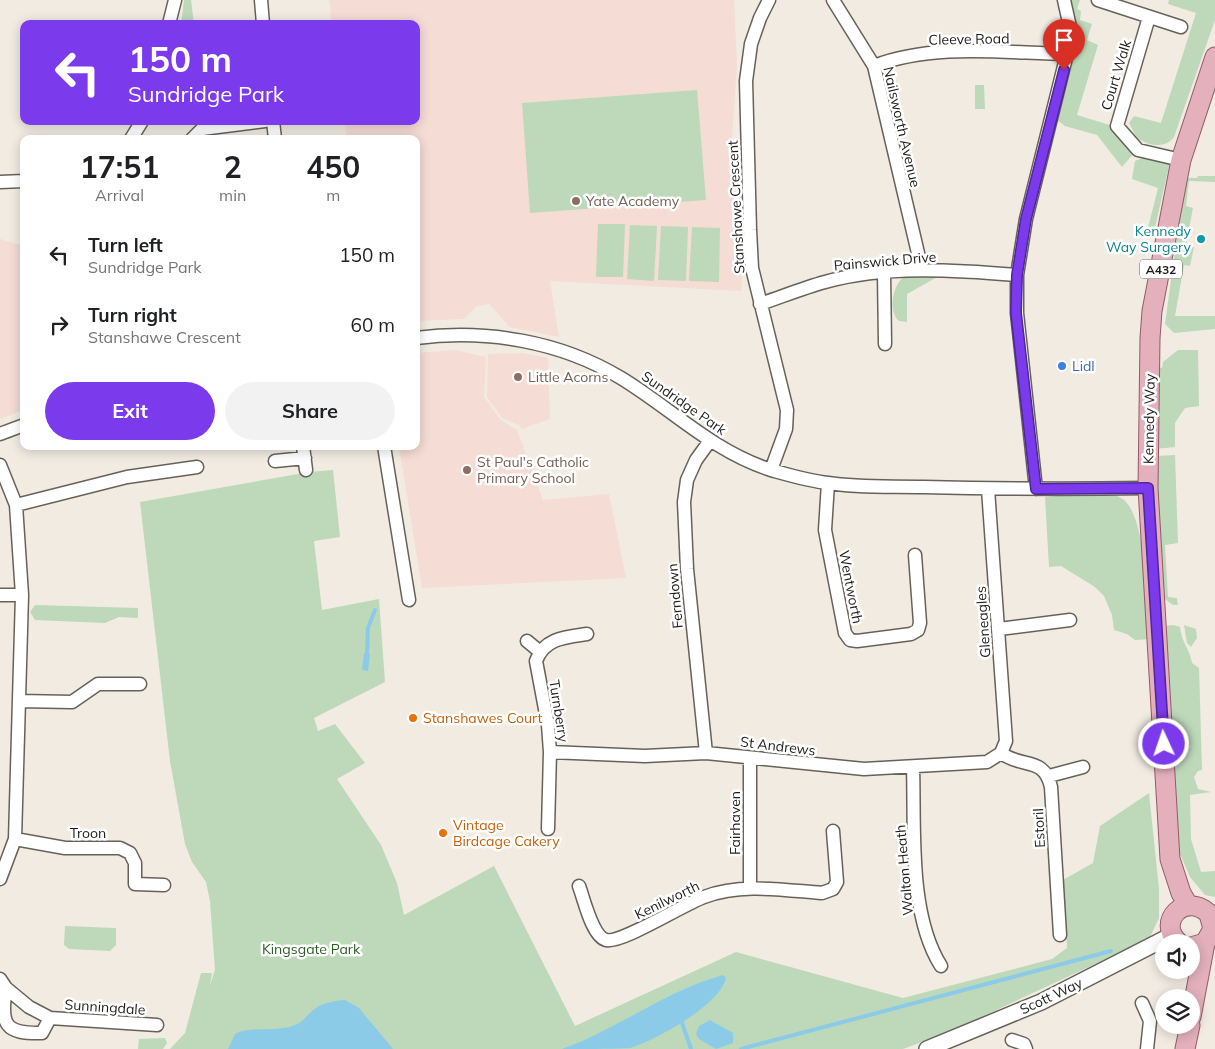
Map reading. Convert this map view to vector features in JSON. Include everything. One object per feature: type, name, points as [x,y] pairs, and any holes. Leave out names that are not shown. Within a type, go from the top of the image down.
[{"type":"main road","name":"Kennedy Way","points":[[1188,905],[1181,893],[1170,859],[1148,488],[1152,311],[1181,160],[1215,57]]},
{"type":"main road","points":[[1174,934],[1172,918],[1177,911],[1188,905],[1196,905],[1209,914],[1212,929],[1200,943]]},
{"type":"main road","points":[[1185,1049],[1188,1034]]},
{"type":"street","points":[[171,20],[175,0]]},
{"type":"street","points":[[261,0],[263,20]]},
{"type":"street","name":"Stanshawe Crescent","points":[[769,0],[760,18],[751,44],[746,81],[752,268],[787,410],[786,429],[771,470]]},
{"type":"street","name":"Nailsworth Avenue","points":[[833,0],[874,66],[922,270]]},
{"type":"street","points":[[1036,489],[1016,313],[1017,275],[1026,219],[1067,54],[1070,27],[1064,0]]},
{"type":"street","points":[[1098,0],[1112,2],[1149,17],[1182,27]]},
{"type":"street","name":"Court Walk","points":[[1149,17],[1117,126],[1138,150],[1181,160]]},
{"type":"street","name":"Cleeve Road","points":[[874,66],[910,55],[950,52],[1067,54]]},
{"type":"street","points":[[196,135],[202,129],[233,125]]},
{"type":"street","points":[[0,182],[20,181]]},
{"type":"street","name":"Painswick Drive","points":[[760,304],[826,282],[884,273],[922,270],[1017,275]]},
{"type":"street","points":[[884,273],[885,344]]},
{"type":"street","name":"Sundridge Park","points":[[420,337],[435,335],[482,336],[520,340],[553,347],[584,359],[621,378],[710,442],[771,470],[828,483],[988,489],[1148,488]]},
{"type":"street","points":[[0,434],[20,426]]},
{"type":"street","name":"Ferndown","points":[[706,753],[687,569],[684,502],[687,480],[696,460],[710,442]]},
{"type":"street","points":[[385,450],[409,600]]},
{"type":"street","points":[[275,461],[305,458]]},
{"type":"street","points":[[0,465],[16,505],[22,595],[15,839],[0,879]]},
{"type":"street","points":[[16,505],[120,478],[198,467]]},
{"type":"street","name":"Wentworth","points":[[828,483],[825,530],[843,625],[850,640],[857,641],[911,634],[918,630],[920,623],[915,555]]},
{"type":"street","name":"Gleneagles","points":[[988,489],[1006,741],[1000,753]]},
{"type":"street","points":[[0,595],[22,595]]},
{"type":"street","points":[[998,629],[1070,620]]},
{"type":"street","points":[[527,641],[539,651],[557,638],[587,634]]},
{"type":"street","name":"Turnberry","points":[[539,651],[536,661],[545,699],[550,752],[548,829]]},
{"type":"street","points":[[19,701],[72,702],[98,684],[140,684]]},
{"type":"street","name":"St Andrews","points":[[550,752],[645,756],[706,753],[864,769],[987,762],[1000,753]]},
{"type":"street","points":[[1000,753],[1012,762],[1038,766],[1049,776],[1083,767]]},
{"type":"street","name":"Fairhaven","points":[[750,758],[750,888]]},
{"type":"street","name":"Walton Heath","points":[[913,767],[916,865],[922,920],[935,957],[941,966]]},
{"type":"street","name":"Estoril","points":[[1049,776],[1060,934]]},
{"type":"street","name":"Kenilworth","points":[[579,886],[596,932],[605,940],[613,940],[637,931],[704,897],[750,888],[822,893],[833,889],[837,882],[833,831]]},
{"type":"street","name":"Troon","points":[[15,839],[65,848],[120,848],[130,853],[135,863],[135,884],[164,885]]},
{"type":"street","name":"Scott Way","points":[[928,1049],[1041,1002],[1155,948]]},
{"type":"street","name":"Sunningdale","points":[[3,984],[28,1007],[50,1018],[157,1025]]},
{"type":"street","name":"Sunningdale","points":[[3,984],[2,1007],[4,1019],[15,1030],[22,1033],[42,1033],[50,1018]]},
{"type":"street","points":[[1142,1003],[1150,1022],[1147,1049]]},
{"type":"street","points":[[1012,1040],[1024,1044],[1026,1049]]},
{"type":"shaded area","name":"Yate Academy","points":[[329,0],[734,0],[737,66],[730,166],[740,236],[742,291],[550,281],[559,337],[510,327],[489,304],[477,306],[464,319],[420,321],[420,135],[347,135],[345,125],[420,125],[420,20],[332,20]]},
{"type":"shaded area","points":[[0,239],[20,245],[20,412],[0,419]]},
{"type":"shaded area","name":"St Paul's Catholic Primary School","points":[[455,350],[486,357],[484,397],[501,420],[517,430],[543,500],[609,494],[626,578],[422,588],[400,450],[420,450],[420,353]]},
{"type":"shaded area","name":"Little Acorns","points":[[522,353],[548,358],[550,419],[522,429],[519,425],[502,418],[487,397],[488,354]]},
{"type":"green space","points":[[184,0],[191,0],[194,20],[182,20]]},
{"type":"green space","points":[[1070,0],[1080,0],[1077,9],[1081,11],[1080,20],[1092,24],[1087,40],[1098,45],[1077,115],[1113,126],[1134,153],[1122,167],[1097,135],[1065,126],[1053,117],[1073,20]]},
{"type":"green space","points":[[1169,0],[1215,0],[1215,20],[1174,137],[1162,145],[1157,145],[1137,138],[1129,123],[1134,116],[1161,123],[1196,13],[1168,4]]},
{"type":"green space","points":[[975,85],[984,85],[985,109],[975,109]]},
{"type":"green space","points":[[697,90],[706,200],[530,213],[522,103]]},
{"type":"green space","points":[[1145,157],[1168,162],[1169,166],[1154,232],[1148,228],[1158,188],[1132,179],[1135,161]]},
{"type":"green space","points":[[1198,176],[1215,176],[1215,182],[1189,181],[1186,206],[1193,208],[1186,245],[1194,247],[1190,266],[1184,265],[1175,316],[1215,316],[1215,329],[1174,333],[1165,324],[1185,178],[1197,178]]},
{"type":"green space","points":[[598,224],[625,224],[623,277],[596,277]]},
{"type":"green space","points":[[630,225],[657,226],[654,281],[627,279]]},
{"type":"green space","points":[[661,226],[688,227],[686,281],[658,280]]},
{"type":"green space","points":[[692,227],[720,228],[719,282],[689,281]]},
{"type":"green space","points":[[905,276],[939,276],[907,294],[907,322],[899,321],[895,316],[892,304],[897,285]]},
{"type":"green space","points":[[1178,350],[1198,350],[1199,406],[1185,408],[1175,423],[1175,447],[1155,449],[1156,367],[1162,368],[1163,362]]},
{"type":"green space","points":[[1175,455],[1178,543],[1165,545],[1168,597],[1177,598],[1178,605],[1173,605],[1161,596],[1156,456]]},
{"type":"green space","name":"Kingsgate Park","points":[[333,470],[340,537],[314,541],[322,610],[379,599],[385,682],[314,718],[318,731],[335,724],[365,763],[337,779],[381,845],[397,883],[404,915],[494,866],[575,1026],[736,952],[903,998],[1052,959],[1067,948],[1063,880],[1093,863],[1100,826],[1149,793],[1159,889],[1159,918],[1149,939],[949,1032],[903,1049],[170,1049],[185,1033],[201,973],[212,973],[210,985],[215,970],[210,901],[206,882],[192,862],[185,844],[170,761],[140,502],[309,472]]},
{"type":"green space","points":[[1094,493],[1117,496],[1124,500],[1132,510],[1142,544],[1150,639],[1135,640],[1127,634],[1114,630],[1112,615],[1104,596],[1095,587],[1061,566],[1049,567],[1045,497]]},
{"type":"green space","points":[[35,605],[138,608],[138,618],[119,617],[105,623],[35,620],[30,612]]},
{"type":"green space","points":[[1173,625],[1180,627],[1192,663],[1199,668],[1202,770],[1198,771],[1194,777],[1198,789],[1211,792],[1190,795],[1191,839],[1201,872],[1215,871],[1215,897],[1205,895],[1190,877],[1177,847],[1164,626]]},
{"type":"green space","points":[[1184,625],[1196,629],[1197,638],[1191,647],[1187,643]]},
{"type":"green space","points":[[65,926],[116,928],[116,945],[110,951],[69,949],[64,945]]},
{"type":"green space","points":[[165,1038],[167,1043],[163,1049],[138,1049],[139,1039]]},
{"type":"water","points":[[364,653],[370,654],[368,671],[362,670]]},
{"type":"water","points":[[723,975],[726,978],[721,988],[700,1010],[686,1020],[641,1044],[630,1048],[562,1049],[583,1041],[681,990]]},
{"type":"water","points":[[345,1000],[359,1008],[393,1049],[228,1049],[235,1034],[242,1031],[280,1029],[295,1025],[319,1006]]},
{"type":"water","points":[[710,1020],[733,1033],[733,1043],[716,1049],[699,1039],[696,1034],[699,1026]]},
{"type":"waterway","points":[[367,653],[368,628],[375,610]]},
{"type":"waterway","points":[[741,1049],[1111,951]]},
{"type":"waterway","points":[[682,1023],[691,1049]]},
{"type":"place","name":"Yate Academy","points":[[576,201]]},
{"type":"place","name":"Kennedy Way Surgery","points":[[1201,239]]},
{"type":"place","name":"Lidl","points":[[1062,366]]},
{"type":"place","name":"Little Acorns","points":[[518,377]]},
{"type":"place","name":"St Paul's Catholic Primary School","points":[[467,470]]},
{"type":"place","name":"Stanshawes Court","points":[[413,718]]},
{"type":"place","name":"Vintage Birdcage Cakery","points":[[443,833]]},
{"type":"route","points":[[1064,70],[1030,200],[1017,275],[1016,313],[1036,489],[1148,488],[1164,744]]}]
